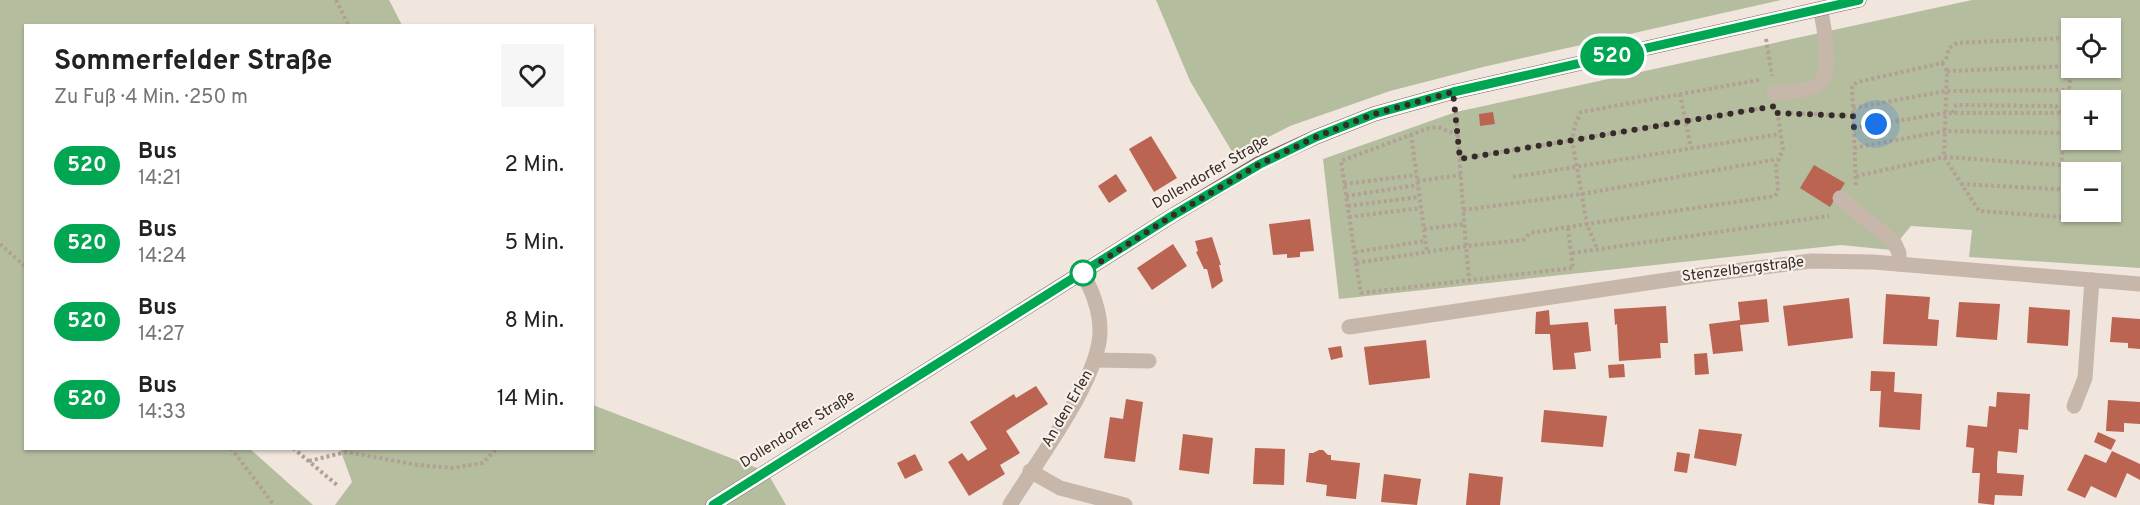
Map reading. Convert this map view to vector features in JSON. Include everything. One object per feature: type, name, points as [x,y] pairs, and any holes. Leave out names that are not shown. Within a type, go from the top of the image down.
[{"type":"main road","name":"Dollendorfer Straße","points":[[713,505],[1175,214],[1260,164],[1316,137],[1374,114],[1453,92],[1859,0]]},
{"type":"street","points":[[1775,99],[1810,88],[1820,83],[1825,74],[1826,34],[1820,9]]},
{"type":"street","points":[[1840,198],[1894,242],[1899,253],[1899,264]]},
{"type":"street","name":"Stenzelbergstraße","points":[[1349,327],[1811,261],[1899,264],[2140,284]]},
{"type":"street","name":"An den Erlen","points":[[1010,505],[1070,410],[1095,360],[1100,330],[1096,307],[1089,285],[1082,273]]},
{"type":"street","points":[[2074,406],[2085,378],[2092,280]]},
{"type":"street","points":[[1095,360],[1149,361]]},
{"type":"street","points":[[1030,471],[1060,488],[1125,505]]},
{"type":"path","points":[[336,0],[348,24]]},
{"type":"path","points":[[1356,263],[1466,246],[1523,240],[1530,233],[1775,196],[1778,191],[1776,166],[1783,149],[1763,22]]},
{"type":"path","points":[[1572,253],[1857,212],[1852,86],[1858,82],[1942,63],[1946,59],[1949,48],[1957,43],[2061,38]]},
{"type":"path","points":[[1942,63],[1947,71],[1944,157],[1979,211],[2061,217]]},
{"type":"path","points":[[1947,71],[2061,65]]},
{"type":"path","points":[[2069,90],[2070,78]]},
{"type":"path","points":[[1597,249],[1587,224],[1572,140],[1581,112],[1760,80]]},
{"type":"path","points":[[1853,108],[1946,91],[2061,90]]},
{"type":"path","points":[[1453,92],[1469,280]]},
{"type":"path","points":[[1680,94],[1691,148]]},
{"type":"path","points":[[1460,159],[1685,122],[1775,99]]},
{"type":"path","points":[[1854,128],[1945,113],[1953,113],[2060,113],[2056,106],[1956,105],[1953,113]]},
{"type":"path","points":[[1777,113],[1853,116]]},
{"type":"path","points":[[1458,135],[1438,127],[1429,128],[1341,160],[1361,293],[1573,268]]},
{"type":"path","points":[[1854,148],[1945,131],[2061,133]]},
{"type":"path","points":[[1411,134],[1427,252]]},
{"type":"path","points":[[1513,177],[1780,134]]},
{"type":"path","points":[[1856,176],[1944,157],[2061,165]]},
{"type":"path","points":[[1463,210],[1582,194],[1778,159]]},
{"type":"path","points":[[1344,184],[1416,175]]},
{"type":"path","points":[[1346,195],[1461,175]]},
{"type":"path","points":[[1961,184],[2061,189]]},
{"type":"path","points":[[1348,206],[1419,197]]},
{"type":"path","points":[[1349,217],[1421,208]]},
{"type":"path","points":[[1424,229],[1464,224]]},
{"type":"path","points":[[1568,228],[1577,293]]},
{"type":"path","points":[[1355,252],[1425,241]]},
{"type":"path","points":[[0,244],[24,265]]},
{"type":"path","points":[[233,450],[274,505]]},
{"type":"path","points":[[295,450],[337,485]]},
{"type":"path","points":[[309,461],[346,452],[418,465],[452,468],[483,463],[494,450]]},
{"type":"green space","points":[[0,0],[389,0],[401,24],[24,24],[24,450],[251,450],[313,505],[0,505]]},
{"type":"green space","points":[[1156,0],[1781,0],[1483,67],[1390,91],[1290,126],[1234,155],[1190,81]]},
{"type":"green space","points":[[1972,0],[2140,0],[2140,268],[1969,257],[1972,230],[1911,226],[1891,250],[1841,245],[1339,299],[1323,159],[1456,112]]},
{"type":"green space","points":[[594,405],[767,472],[786,505],[335,505],[352,482],[340,450],[594,450]]},
{"type":"building","points":[[1493,112],[1495,124],[1480,126],[1479,114]]},
{"type":"building","points":[[1151,136],[1177,178],[1154,192],[1129,149]]},
{"type":"building","points":[[1814,165],[1845,183],[1830,207],[1800,188]]},
{"type":"building","points":[[1116,174],[1127,191],[1109,203],[1098,186]]},
{"type":"building","points":[[1310,219],[1314,251],[1300,252],[1300,257],[1287,258],[1287,254],[1273,255],[1269,224]]},
{"type":"building","points":[[1212,237],[1221,265],[1219,265],[1223,281],[1212,289],[1207,269],[1204,269],[1196,252],[1198,251],[1195,241]]},
{"type":"building","points":[[1173,244],[1187,266],[1152,290],[1137,268]]},
{"type":"building","points":[[1886,294],[1930,297],[1928,319],[1939,320],[1937,346],[1883,344]]},
{"type":"building","points":[[1849,298],[1853,338],[1788,346],[1783,306]]},
{"type":"building","points":[[1767,299],[1769,322],[1740,325],[1743,351],[1713,354],[1709,324],[1740,320],[1738,302]]},
{"type":"building","points":[[1959,302],[2000,304],[1997,340],[1956,337]]},
{"type":"building","points":[[1666,306],[1668,343],[1660,343],[1661,358],[1619,361],[1614,309]]},
{"type":"building","points":[[2029,307],[2070,310],[2068,346],[2027,343]]},
{"type":"building","points":[[1549,310],[1550,325],[1588,322],[1591,351],[1574,353],[1576,369],[1553,370],[1550,334],[1535,334],[1536,312]]},
{"type":"building","points":[[2112,317],[2140,319],[2140,349],[2128,348],[2128,343],[2110,342]]},
{"type":"building","points":[[1426,340],[1430,378],[1369,385],[1364,347]]},
{"type":"building","points":[[1341,346],[1343,357],[1331,360],[1328,348]]},
{"type":"building","points":[[1707,353],[1709,374],[1695,375],[1694,354]]},
{"type":"building","points":[[1624,364],[1625,377],[1609,378],[1608,365]]},
{"type":"building","points":[[1871,371],[1895,372],[1894,392],[1922,394],[1920,430],[1879,427],[1881,391],[1870,391]]},
{"type":"building","points":[[1036,386],[1048,404],[1006,431],[1020,453],[1000,465],[1005,474],[969,496],[948,462],[962,453],[968,461],[987,449],[970,422],[1014,394],[1016,398]]},
{"type":"building","points":[[1997,392],[2030,394],[2028,430],[2019,429],[2017,453],[1998,451],[1997,462],[1997,473],[2024,475],[2022,496],[1995,495],[1994,505],[1978,503],[1980,473],[1972,473],[1974,448],[1966,447],[1968,425],[1987,427],[1989,406],[1996,407]]},
{"type":"building","points":[[1126,399],[1143,402],[1135,462],[1104,458],[1110,417],[1123,419]]},
{"type":"building","points":[[2108,400],[2140,402],[2140,424],[2124,423],[2124,432],[2106,431]]},
{"type":"building","points":[[1544,410],[1607,416],[1603,447],[1541,442]]},
{"type":"building","points":[[1699,429],[1742,434],[1736,466],[1694,458]]},
{"type":"building","points":[[2098,432],[2116,440],[2111,450],[2094,442]]},
{"type":"building","points":[[1183,434],[1213,438],[1209,474],[1179,470]]},
{"type":"building","points":[[1255,448],[1285,449],[1284,485],[1253,484]]},
{"type":"building","points":[[1319,450],[1331,455],[1331,460],[1360,463],[1356,499],[1326,496],[1327,485],[1306,482],[1309,453]]},
{"type":"building","points":[[2112,451],[2140,464],[2140,480],[2127,473],[2116,498],[2091,486],[2085,498],[2067,490],[2085,454],[2106,463]]},
{"type":"building","points":[[1677,452],[1690,454],[1687,473],[1674,471]]},
{"type":"building","points":[[915,454],[923,470],[905,479],[897,463]]},
{"type":"building","points":[[1469,473],[1503,477],[1500,505],[1466,505]]},
{"type":"building","points":[[1384,474],[1421,479],[1417,505],[1381,502]]},
{"type":"bus line","name":"520","points":[[713,505],[1175,214],[1260,164],[1316,137],[1374,114],[1453,92],[1859,0]]},
{"type":"route","points":[[1083,273],[1175,214],[1260,164],[1316,137],[1374,114],[1453,92],[1460,159],[1776,106],[1777,113],[1853,116],[1854,128],[1876,124]]}]
